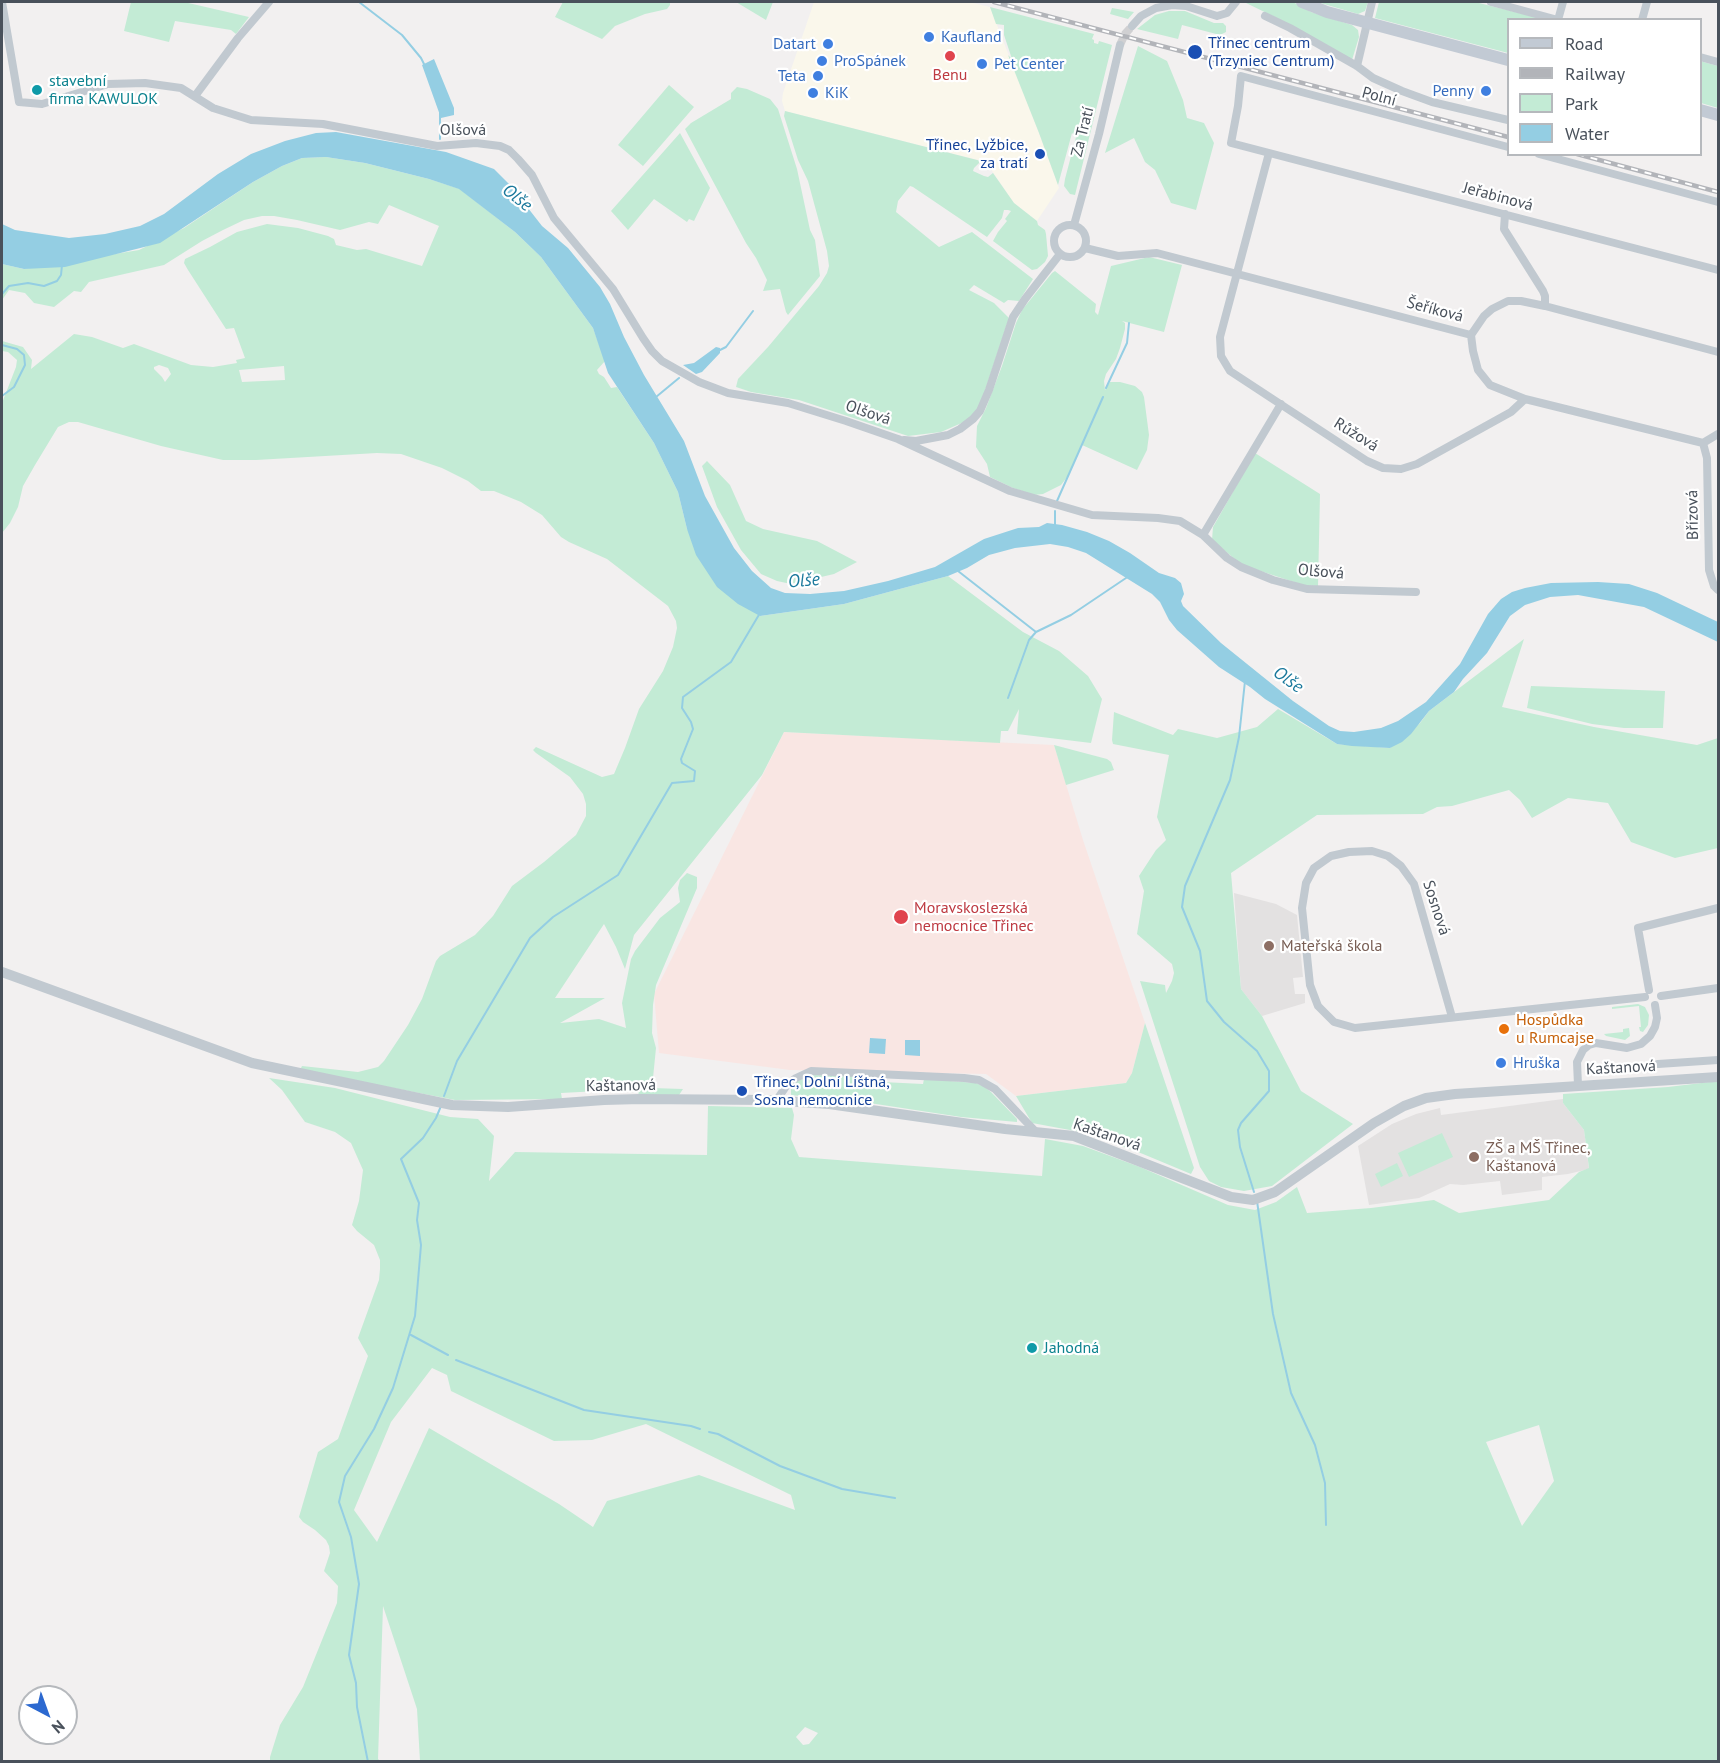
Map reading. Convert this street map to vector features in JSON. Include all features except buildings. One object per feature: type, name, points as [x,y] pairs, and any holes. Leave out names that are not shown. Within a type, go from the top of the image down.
[{"type":"main road","points":[[1302,2],[1366,23],[1507,59]]},
{"type":"main road","points":[[1702,110],[1719,115]]},
{"type":"street","name":"Olšová","points":[[2,2],[19,102],[42,104],[108,84],[145,82],[181,88],[213,108],[251,120],[323,124],[437,146],[476,143],[500,146],[509,150],[531,175],[555,218],[613,289],[643,338],[662,361],[710,387],[728,393],[788,403],[898,439],[1010,490],[1092,515],[1180,521],[1203,535],[1227,558],[1241,567],[1273,580],[1306,589],[1416,592]]},
{"type":"street","points":[[195,96],[238,38],[269,2]]},
{"type":"street","points":[[1132,26],[1141,16],[1156,8],[1172,5],[1186,6],[1217,16],[1227,13],[1236,2]]},
{"type":"street","points":[[1357,66],[1372,2]]},
{"type":"street","points":[[1494,2],[1551,18]]},
{"type":"street","points":[[1559,18],[1563,2]]},
{"type":"street","points":[[1643,18],[1647,2]]},
{"type":"street","points":[[1265,16],[1357,66],[1373,78],[1402,91],[1432,102],[1507,120]]},
{"type":"street","name":"Za Tratí","points":[[1074,225],[1120,45]]},
{"type":"street","points":[[1702,57],[1719,62]]},
{"type":"street","name":"Polní","points":[[1241,76],[1507,146]]},
{"type":"street","name":"Jeřabinová","points":[[1241,76],[1231,143],[1719,270]]},
{"type":"street","name":"Růžová","points":[[1269,153],[1220,337],[1221,356],[1230,371],[1367,461],[1383,468],[1401,469],[1418,464],[1511,411],[1525,399]]},
{"type":"street","points":[[1546,156],[1719,202]]},
{"type":"street","points":[[1505,214],[1504,229],[1543,291],[1545,306]]},
{"type":"street","points":[[1074,225],[1085,234],[1085,248],[1071,257],[1060,254],[1055,246],[1055,236],[1062,227],[1074,225]]},
{"type":"street","points":[[1085,248],[1118,256],[1157,253],[1237,274]]},
{"type":"street","name":"Olšová","points":[[898,439],[916,441],[948,435],[973,419],[980,411],[989,390],[1013,317],[1060,254]]},
{"type":"street","name":"Šeříková","points":[[1237,274],[1471,335],[1484,316],[1492,309],[1508,302],[1521,301],[1719,352]]},
{"type":"street","points":[[1471,335],[1478,370],[1490,386],[1525,399],[1703,443],[1719,434]]},
{"type":"street","points":[[1203,535],[1281,404]]},
{"type":"street","name":"Břízová","points":[[1703,443],[1707,458],[1709,570],[1716,588]]},
{"type":"street","name":"Sosnová","points":[[1452,1017],[1414,884],[1401,866],[1388,856],[1372,851],[1331,856],[1314,868],[1306,883],[1302,908],[1310,986],[1318,1006],[1334,1022],[1355,1028],[1452,1017],[1647,993]]},
{"type":"street","points":[[1655,1005],[1649,1003],[1638,928],[1719,908]]},
{"type":"street","name":"Kaštanová","points":[[2,972],[252,1063],[452,1105],[508,1107],[604,1100],[776,1101],[829,1104],[1005,1129],[1074,1136],[1231,1197],[1253,1200],[1275,1192],[1374,1123],[1404,1106],[1426,1098],[1578,1085],[1719,1077]]},
{"type":"street","points":[[1647,993],[1655,991],[1661,996],[1719,988]]},
{"type":"street","points":[[1655,1005],[1661,1001],[1661,996]]},
{"type":"street","points":[[1578,1085],[1577,1062],[1583,1050],[1596,1043],[1627,1048],[1640,1045],[1653,1030],[1656,1018],[1655,1005]]},
{"type":"street","points":[[1658,1064],[1719,1060]]},
{"type":"street","points":[[776,1101],[787,1085],[811,1071],[964,1078],[980,1080],[995,1089],[1035,1131]]},
{"type":"shaded area","points":[[814,2],[969,2],[990,7],[1059,188],[1037,221],[1014,203],[986,162],[785,111],[782,101],[783,93]]},
{"type":"shaded area","name":"Moravskoslezská nemocnice Třinec","points":[[784,732],[1054,745],[1083,840],[1145,1023],[1132,1073],[1126,1083],[1016,1096],[986,1074],[790,1070],[659,1053],[654,994]]},
{"type":"shaded area","name":"Mateřská škola","points":[[1234,893],[1276,904],[1297,915],[1303,977],[1293,978],[1295,994],[1305,994],[1305,1003],[1262,1016],[1241,989]]},
{"type":"shaded area","name":"ZŠ a MŠ Třinec, Kaštanová","points":[[1563,1099],[1563,1103],[1584,1130],[1589,1169],[1542,1177],[1542,1190],[1502,1195],[1500,1181],[1450,1184],[1419,1198],[1369,1205],[1358,1146],[1392,1124],[1416,1114],[1440,1108],[1441,1115]]},
{"type":"green space","points":[[131,2],[184,2],[249,17],[236,34],[231,30],[175,21],[169,42],[124,31]]},
{"type":"green space","points":[[563,2],[670,2],[670,5],[667,9],[645,14],[615,26],[602,39],[555,17]]},
{"type":"green space","points":[[736,2],[773,2],[766,20]]},
{"type":"green space","points":[[1244,2],[1293,2],[1311,12],[1352,25],[1358,30],[1359,37],[1352,60],[1283,21]]},
{"type":"green space","points":[[1317,2],[1368,2],[1365,11],[1358,14]]},
{"type":"green space","points":[[1379,2],[1475,2],[1539,18],[1507,18],[1507,53],[1375,18]]},
{"type":"green space","points":[[990,7],[1094,34],[1092,39],[1094,43],[1098,44],[1099,41],[1112,45],[1075,195],[1070,194],[1064,186],[1076,137],[1072,133],[1058,185],[1008,55],[1012,59],[1004,35],[1004,25],[996,24]]},
{"type":"green space","points":[[1112,8],[1134,12],[1128,19],[1110,14]]},
{"type":"green space","points":[[1169,11],[1185,11],[1214,23],[1223,23],[1226,26],[1226,32],[1220,35],[1182,25],[1178,39],[1137,29],[1155,15]]},
{"type":"green space","points":[[1138,46],[1167,61],[1183,100],[1187,118],[1204,123],[1214,143],[1196,210],[1171,203],[1155,170],[1145,162],[1134,138],[1105,153]]},
{"type":"green space","points":[[1702,62],[1718,66],[1718,108],[1702,103]]},
{"type":"green space","points":[[669,85],[694,107],[643,166],[618,145]]},
{"type":"green space","points":[[737,87],[770,99],[778,109],[797,169],[810,230],[815,240],[820,276],[788,315],[780,289],[763,291],[767,280],[685,129],[731,99],[731,93]]},
{"type":"green space","points":[[785,111],[981,161],[973,171],[988,177],[993,173],[1014,203],[1045,230],[1048,256],[1037,269],[1032,270],[993,241],[1011,211],[1004,210],[1002,218],[987,237],[913,187],[910,186],[898,201],[896,212],[939,247],[972,232],[1033,279],[1019,301],[1008,300],[1004,303],[974,285],[969,290],[994,303],[1009,318],[981,403],[974,414],[964,422],[941,432],[908,436],[799,400],[751,392],[736,387],[738,379],[819,286],[829,266],[808,181],[798,160],[784,116]]},
{"type":"green space","points":[[680,133],[710,188],[694,221],[689,219],[687,222],[654,199],[628,230],[611,211]]},
{"type":"green space","points":[[326,157],[365,163],[460,189],[515,232],[541,257],[593,328],[605,361],[597,370],[611,388],[617,387],[654,443],[678,492],[687,529],[760,616],[844,604],[948,576],[1023,632],[1059,651],[1088,676],[1102,699],[1091,743],[1017,734],[1019,709],[1008,731],[1001,731],[1000,743],[784,732],[762,775],[634,935],[625,969],[604,924],[555,998],[605,998],[560,1023],[599,1019],[626,1028],[622,1003],[631,959],[660,918],[680,902],[678,888],[680,880],[687,873],[697,877],[697,888],[656,985],[653,1005],[652,1033],[656,1048],[652,1088],[683,1089],[679,1095],[639,1095],[637,1089],[561,1093],[562,1099],[455,1100],[300,1070],[302,1066],[358,1072],[378,1067],[408,1025],[440,956],[475,935],[493,916],[512,886],[576,835],[586,816],[583,794],[570,777],[533,750],[536,747],[602,777],[614,774],[639,709],[663,671],[673,647],[677,628],[668,606],[607,559],[561,537],[542,515],[521,502],[494,491],[481,491],[468,481],[442,468],[401,454],[377,453],[223,460],[161,446],[78,422],[69,422],[58,427],[35,465],[23,486],[18,507],[2,533],[2,403],[17,360],[8,352],[2,351],[2,341],[23,347],[32,360],[31,369],[74,334],[92,337],[123,348],[134,344],[191,365],[213,367],[237,363],[236,360],[245,358],[234,328],[226,329],[188,270],[184,263],[185,259],[237,232],[267,224],[298,228],[328,236],[334,239],[336,245],[357,250],[366,249],[422,266],[439,226],[389,205],[378,224],[369,222],[340,230],[297,220],[262,216],[244,220],[223,230],[164,265],[89,282],[81,292],[74,291],[54,307],[34,303],[25,293],[9,290],[2,300],[2,264],[24,269],[139,250],[184,228],[253,182],[302,158]],"holes":[[[159,365],[168,368],[171,374],[165,382],[154,369]],[[284,366],[285,380],[242,382],[239,370]]]},
{"type":"green space","points":[[1149,257],[1182,265],[1164,332],[1122,321],[1125,323],[1125,329],[1120,348],[1104,381],[1105,390],[1110,382],[1120,382],[1135,386],[1144,397],[1149,435],[1147,450],[1137,470],[1082,445],[1068,476],[1061,485],[1043,494],[1034,495],[990,477],[987,464],[976,447],[977,426],[986,408],[1022,310],[1055,271],[1096,304],[1095,312],[1098,315],[1111,266]]},
{"type":"green space","points":[[1255,453],[1320,494],[1318,586],[1303,585],[1242,565],[1212,540],[1213,527]]},
{"type":"green space","points":[[707,461],[730,485],[746,521],[763,529],[817,541],[857,562],[834,574],[791,584],[761,574],[741,550],[717,507],[702,466]]},
{"type":"green space","points":[[1524,639],[1502,707],[1594,727],[1697,745],[1718,738],[1718,848],[1675,858],[1631,842],[1608,803],[1568,798],[1532,818],[1520,800],[1509,790],[1452,806],[1437,807],[1423,814],[1317,815],[1231,873],[1241,989],[1262,1016],[1301,1091],[1353,1124],[1272,1186],[1244,1191],[1221,1187],[1209,1181],[1200,1167],[1140,981],[1165,985],[1166,993],[1174,973],[1172,964],[1137,934],[1144,891],[1139,876],[1156,850],[1166,840],[1157,817],[1169,755],[1113,744],[1114,712],[1173,735],[1178,729],[1217,738],[1257,727],[1278,709],[1337,744],[1390,748],[1420,723],[1429,711]]},
{"type":"green space","points":[[1531,686],[1665,691],[1663,728],[1624,728],[1592,724],[1527,708]]},
{"type":"green space","points":[[1054,745],[1107,759],[1114,770],[1066,785]]},
{"type":"green space","points":[[1638,1004],[1645,1007],[1649,1015],[1648,1025],[1643,1032],[1639,1027],[1641,1027],[1639,1006],[1612,1009],[1612,1007]]},
{"type":"green space","points":[[1145,1023],[1194,1168],[1191,1174],[1086,1133],[1032,1123],[1016,1096],[1126,1083],[1132,1073]]},
{"type":"green space","points":[[1629,1028],[1630,1036],[1625,1040],[1604,1034],[1623,1032],[1623,1029]]},
{"type":"green space","points":[[809,1075],[862,1076],[862,1081],[923,1084],[924,1079],[976,1083],[991,1092],[1017,1119],[1017,1122],[791,1095],[793,1084]]},
{"type":"green space","points":[[269,1078],[335,1088],[450,1117],[478,1119],[494,1136],[489,1181],[515,1152],[707,1155],[708,1106],[792,1108],[794,1115],[791,1139],[799,1157],[1042,1176],[1045,1139],[1083,1146],[1140,1167],[1228,1205],[1255,1210],[1276,1202],[1297,1187],[1307,1213],[1434,1200],[1459,1213],[1549,1200],[1579,1172],[1589,1168],[1584,1130],[1563,1103],[1563,1094],[1668,1087],[1718,1081],[1718,1761],[420,1761],[417,1709],[383,1606],[378,1759],[380,1761],[270,1761],[280,1725],[303,1687],[337,1603],[338,1586],[324,1571],[330,1553],[329,1546],[326,1540],[299,1517],[318,1452],[338,1439],[368,1356],[358,1338],[379,1280],[380,1269],[380,1260],[374,1245],[352,1225],[359,1201],[363,1170],[351,1143],[335,1132],[305,1122],[282,1090]],"holes":[[[432,1368],[447,1375],[451,1391],[554,1441],[592,1440],[646,1424],[791,1495],[795,1510],[699,1475],[607,1501],[593,1527],[559,1504],[429,1428],[377,1542],[354,1510],[391,1422]],[[1539,1425],[1554,1481],[1522,1526],[1486,1442]],[[805,1727],[818,1733],[809,1744],[803,1745],[796,1737]]]},
{"type":"green space","points":[[1442,1133],[1453,1157],[1409,1177],[1398,1153]]},
{"type":"green space","points":[[1397,1163],[1403,1176],[1381,1187],[1375,1174]]},
{"type":"water","points":[[434,59],[454,108],[454,115],[441,118],[422,65]]},
{"type":"water","name":"Olše","points":[[336,132],[446,152],[494,169],[510,185],[542,226],[568,248],[600,287],[644,375],[684,441],[705,496],[734,548],[752,571],[771,588],[785,593],[810,594],[844,591],[935,567],[984,539],[1018,528],[1039,527],[1047,523],[1062,525],[1109,541],[1159,573],[1175,578],[1181,583],[1184,594],[1181,601],[1183,606],[1221,643],[1293,701],[1329,726],[1340,731],[1354,732],[1381,728],[1398,721],[1426,702],[1460,664],[1488,614],[1501,599],[1525,588],[1551,583],[1629,584],[1657,593],[1718,622],[1718,642],[1644,607],[1578,595],[1550,597],[1525,605],[1510,616],[1487,653],[1454,692],[1429,711],[1402,742],[1390,748],[1337,744],[1219,667],[1177,630],[1160,602],[1152,594],[1086,553],[1068,547],[1050,544],[1015,548],[989,555],[948,576],[844,604],[760,616],[738,604],[717,587],[696,555],[678,492],[654,443],[608,373],[593,328],[541,257],[515,232],[459,189],[365,163],[326,157],[302,158],[253,182],[160,243],[65,267],[24,269],[2,264],[2,224],[15,230],[69,238],[105,234],[140,226],[164,214],[218,174],[251,154],[285,141],[316,133]]},
{"type":"water","points":[[716,347],[720,348],[720,353],[702,372],[696,374],[683,365],[694,363]]},
{"type":"water","points":[[870,1038],[886,1039],[885,1054],[869,1053]]},
{"type":"water","points":[[905,1040],[920,1040],[920,1056],[905,1055]]},
{"type":"waterway","points":[[359,2],[402,35],[425,66]]},
{"type":"waterway","points":[[440,111],[440,139]]},
{"type":"waterway","points":[[2,294],[9,286],[28,283],[44,286],[57,281],[61,275],[62,265]]},
{"type":"waterway","points":[[718,351],[726,347],[753,311]]},
{"type":"waterway","points":[[1106,388],[1127,343],[1129,323]]},
{"type":"waterway","points":[[2,345],[17,349],[24,355],[25,365],[14,387],[2,396]]},
{"type":"waterway","points":[[656,397],[679,378]]},
{"type":"waterway","points":[[1057,501],[1103,397]]},
{"type":"waterway","points":[[1055,511],[1055,526]]},
{"type":"waterway","points":[[958,571],[1036,632],[1071,615],[1129,576]]},
{"type":"waterway","points":[[444,1096],[457,1061],[530,938],[553,917],[618,875],[672,783],[694,781],[695,771],[682,763],[681,759],[693,729],[682,708],[683,697],[731,662],[760,613]]},
{"type":"waterway","points":[[1008,698],[1029,640],[1036,632]]},
{"type":"waterway","points":[[1245,681],[1239,737],[1230,780],[1185,886],[1182,907],[1200,951],[1207,1001],[1224,1022],[1257,1051],[1269,1071],[1269,1091],[1241,1123],[1238,1130],[1240,1147],[1254,1192]]},
{"type":"waterway","points":[[368,1762],[357,1707],[356,1683],[349,1655],[359,1584],[351,1537],[339,1502],[345,1476],[374,1429],[393,1388],[415,1316],[421,1245],[417,1220],[419,1203],[401,1159],[423,1138],[441,1106]]},
{"type":"waterway","points":[[1257,1201],[1273,1314],[1291,1393],[1315,1445],[1325,1483],[1326,1525]]},
{"type":"waterway","points":[[411,1335],[448,1355]]},
{"type":"waterway","points":[[456,1360],[584,1410],[700,1429]]},
{"type":"waterway","points":[[709,1432],[718,1434],[780,1466],[842,1489],[895,1498]]},
{"type":"tunnel","points":[[1120,45],[1132,26]]},
{"type":"railway","points":[[994,2],[1507,137]]},
{"type":"railway","points":[[1584,156],[1718,192]]},
{"type":"place","name":"Kaufland","points":[[929,37]]},
{"type":"place","name":"Datart","points":[[828,44]]},
{"type":"place","name":"Třinec centrum (Trzyniec Centrum)","points":[[1195,52]]},
{"type":"place","name":"Benu","points":[[950,56]]},
{"type":"place","name":"ProSpánek","points":[[822,61]]},
{"type":"place","name":"Pet Center","points":[[982,64]]},
{"type":"place","name":"Teta","points":[[818,76]]},
{"type":"place","name":"stavební firma KAWULOK","points":[[37,90]]},
{"type":"place","name":"Penny","points":[[1486,91]]},
{"type":"place","name":"KiK","points":[[813,93]]},
{"type":"place","name":"Třinec, Lyžbice, za tratí","points":[[1040,154]]},
{"type":"place","name":"Moravskoslezská nemocnice Třinec","points":[[901,917]]},
{"type":"place","name":"Mateřská škola","points":[[1269,946]]},
{"type":"place","name":"Hospůdka u Rumcajse","points":[[1504,1029]]},
{"type":"place","name":"Hruška","points":[[1501,1063]]},
{"type":"place","name":"Třinec, Dolní Líštná, Sosna nemocnice","points":[[742,1091]]},
{"type":"place","name":"ZŠ a MŠ Třinec, Kaštanová","points":[[1474,1157]]},
{"type":"place","name":"Jahodná","points":[[1032,1348]]}]
